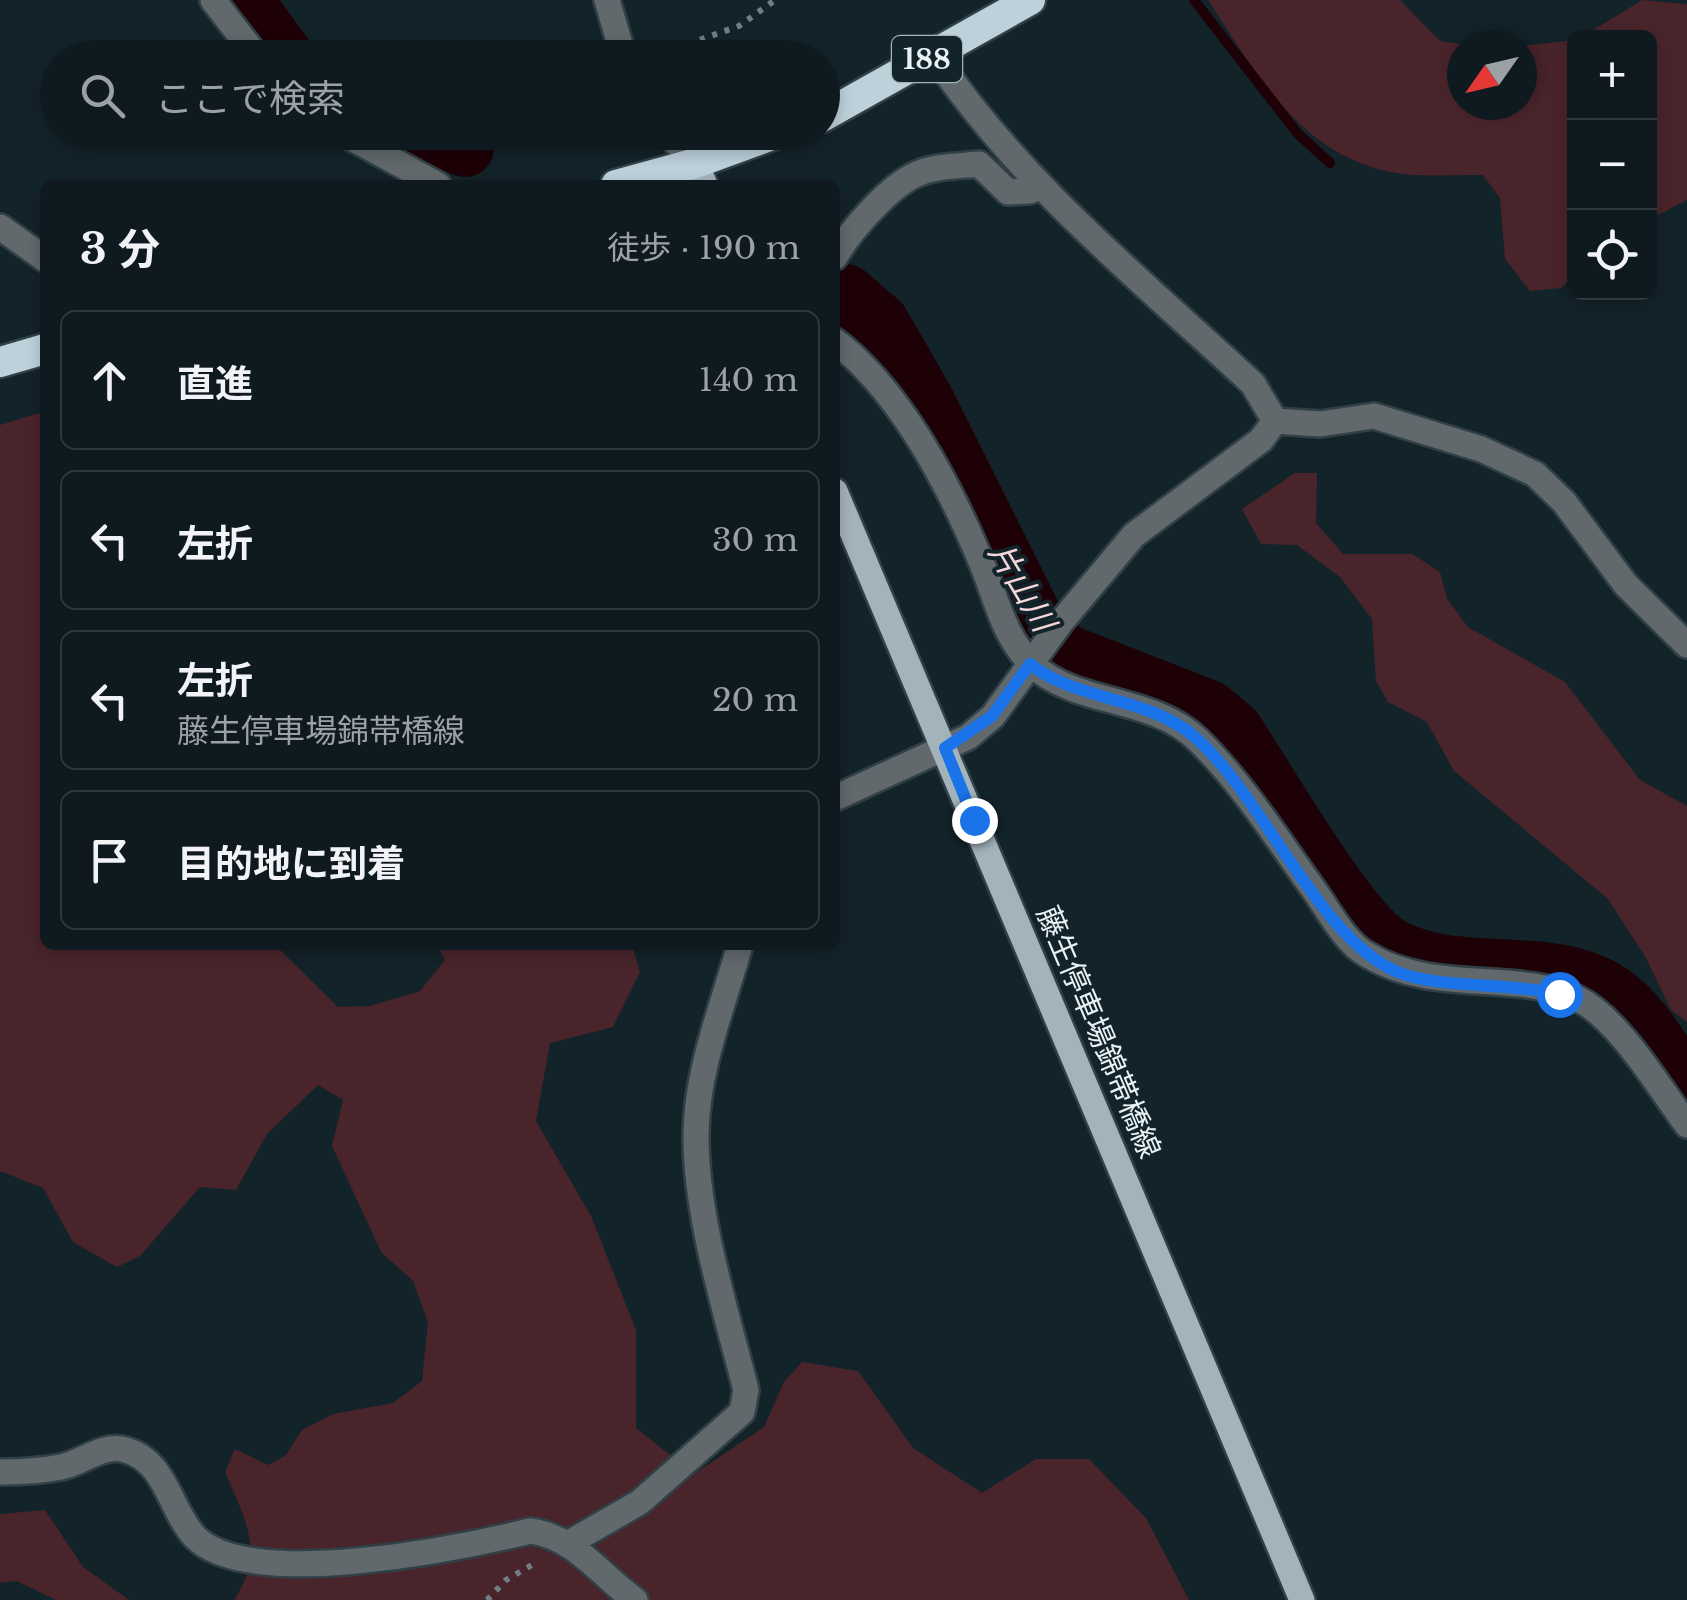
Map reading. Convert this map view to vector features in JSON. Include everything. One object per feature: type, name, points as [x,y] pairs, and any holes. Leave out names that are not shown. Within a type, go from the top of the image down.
[{"type":"highway","name":"188","points":[[840,107],[1030,0]]},
{"type":"highway","points":[[654,180],[700,174],[746,150]]},
{"type":"highway","points":[[0,362],[40,350]]},
{"type":"main road","name":"藤生停車場錦帯橋線","points":[[840,503],[1302,1600]]},
{"type":"street","points":[[213,0],[244,40]]},
{"type":"street","points":[[606,0],[618,40]]},
{"type":"street","points":[[934,56],[987,127],[1039,186],[1253,384],[1275,420]]},
{"type":"street","points":[[374,150],[429,180]]},
{"type":"street","points":[[681,150],[700,174]]},
{"type":"street","points":[[840,248],[850,231],[912,176],[929,169],[979,164],[1008,192],[1039,186]]},
{"type":"street","points":[[0,227],[40,255]]},
{"type":"street","points":[[840,345],[861,360],[898,403],[980,558],[1005,626],[1036,655],[1047,677],[1163,715],[1196,737],[1240,785],[1361,952],[1402,974],[1540,990],[1579,1000],[1610,1025],[1687,1125]]},
{"type":"street","points":[[1275,420],[1320,424],[1374,416],[1482,450],[1535,474],[1564,502],[1626,585],[1687,645]]},
{"type":"street","points":[[840,796],[945,748],[992,716],[1061,622],[1134,534],[1261,440],[1275,420]]},
{"type":"street","points":[[569,1543],[640,1502],[742,1412],[746,1390],[698,1175],[696,1132],[702,1082],[739,950]]},
{"type":"street","points":[[0,1472],[65,1466],[109,1448],[124,1449],[145,1459],[160,1477],[196,1538],[216,1551],[243,1559],[396,1559],[530,1531],[551,1533],[569,1543],[635,1600]]},
{"type":"path","points":[[700,40],[739,26],[774,0]]},
{"type":"path","points":[[487,1600],[506,1580]]},
{"type":"shaded area","points":[[1208,0],[1400,0],[1440,41],[1447,42],[1447,120],[1537,120],[1537,44],[1567,41],[1567,282],[1561,288],[1530,291],[1505,259],[1500,198],[1483,175],[1414,175],[1376,168],[1344,156],[1290,114],[1247,60]]},
{"type":"shaded area","points":[[1642,0],[1687,4],[1687,200],[1657,215],[1657,30],[1593,30]]},
{"type":"shaded area","points":[[40,413],[40,950],[280,950],[338,1007],[370,1006],[420,991],[445,960],[440,950],[633,950],[640,972],[613,1027],[550,1043],[536,1121],[591,1216],[636,1330],[636,1428],[694,1474],[764,1427],[784,1382],[802,1362],[858,1371],[913,1448],[982,1493],[1036,1459],[1089,1459],[1146,1518],[1189,1600],[234,1600],[244,1583],[250,1551],[245,1521],[225,1472],[235,1449],[268,1465],[286,1455],[302,1430],[333,1414],[393,1403],[422,1381],[428,1322],[413,1281],[381,1252],[332,1146],[343,1100],[318,1085],[267,1134],[236,1190],[200,1187],[140,1256],[117,1267],[73,1242],[43,1188],[0,1171],[0,425]]},
{"type":"shaded area","points":[[1295,473],[1317,473],[1316,523],[1343,554],[1412,554],[1440,572],[1447,599],[1468,627],[1565,682],[1640,780],[1687,806],[1687,1022],[1671,1010],[1646,958],[1608,899],[1454,771],[1427,722],[1388,702],[1376,681],[1372,619],[1340,577],[1297,545],[1261,544],[1242,509]]},
{"type":"shaded area","points":[[45,1510],[83,1567],[129,1600],[56,1600],[17,1581],[0,1583],[0,1514]]},
{"type":"waterway","name":"片山川","points":[[244,0],[273,40]]},
{"type":"waterway","points":[[1194,0],[1298,134],[1330,163]]},
{"type":"waterway","name":"片山川","points":[[846,293],[880,322],[925,400],[1034,618],[1063,652],[1209,709],[1234,730],[1331,879],[1373,932],[1390,946],[1417,958],[1446,964],[1536,970],[1593,983],[1618,998],[1637,1017],[1687,1089]]},
{"type":"route","points":[[974,820],[945,748],[968,737],[992,716],[1030,664],[1047,677],[1163,715],[1196,737],[1240,785],[1361,952],[1402,974],[1559,994]]}]
